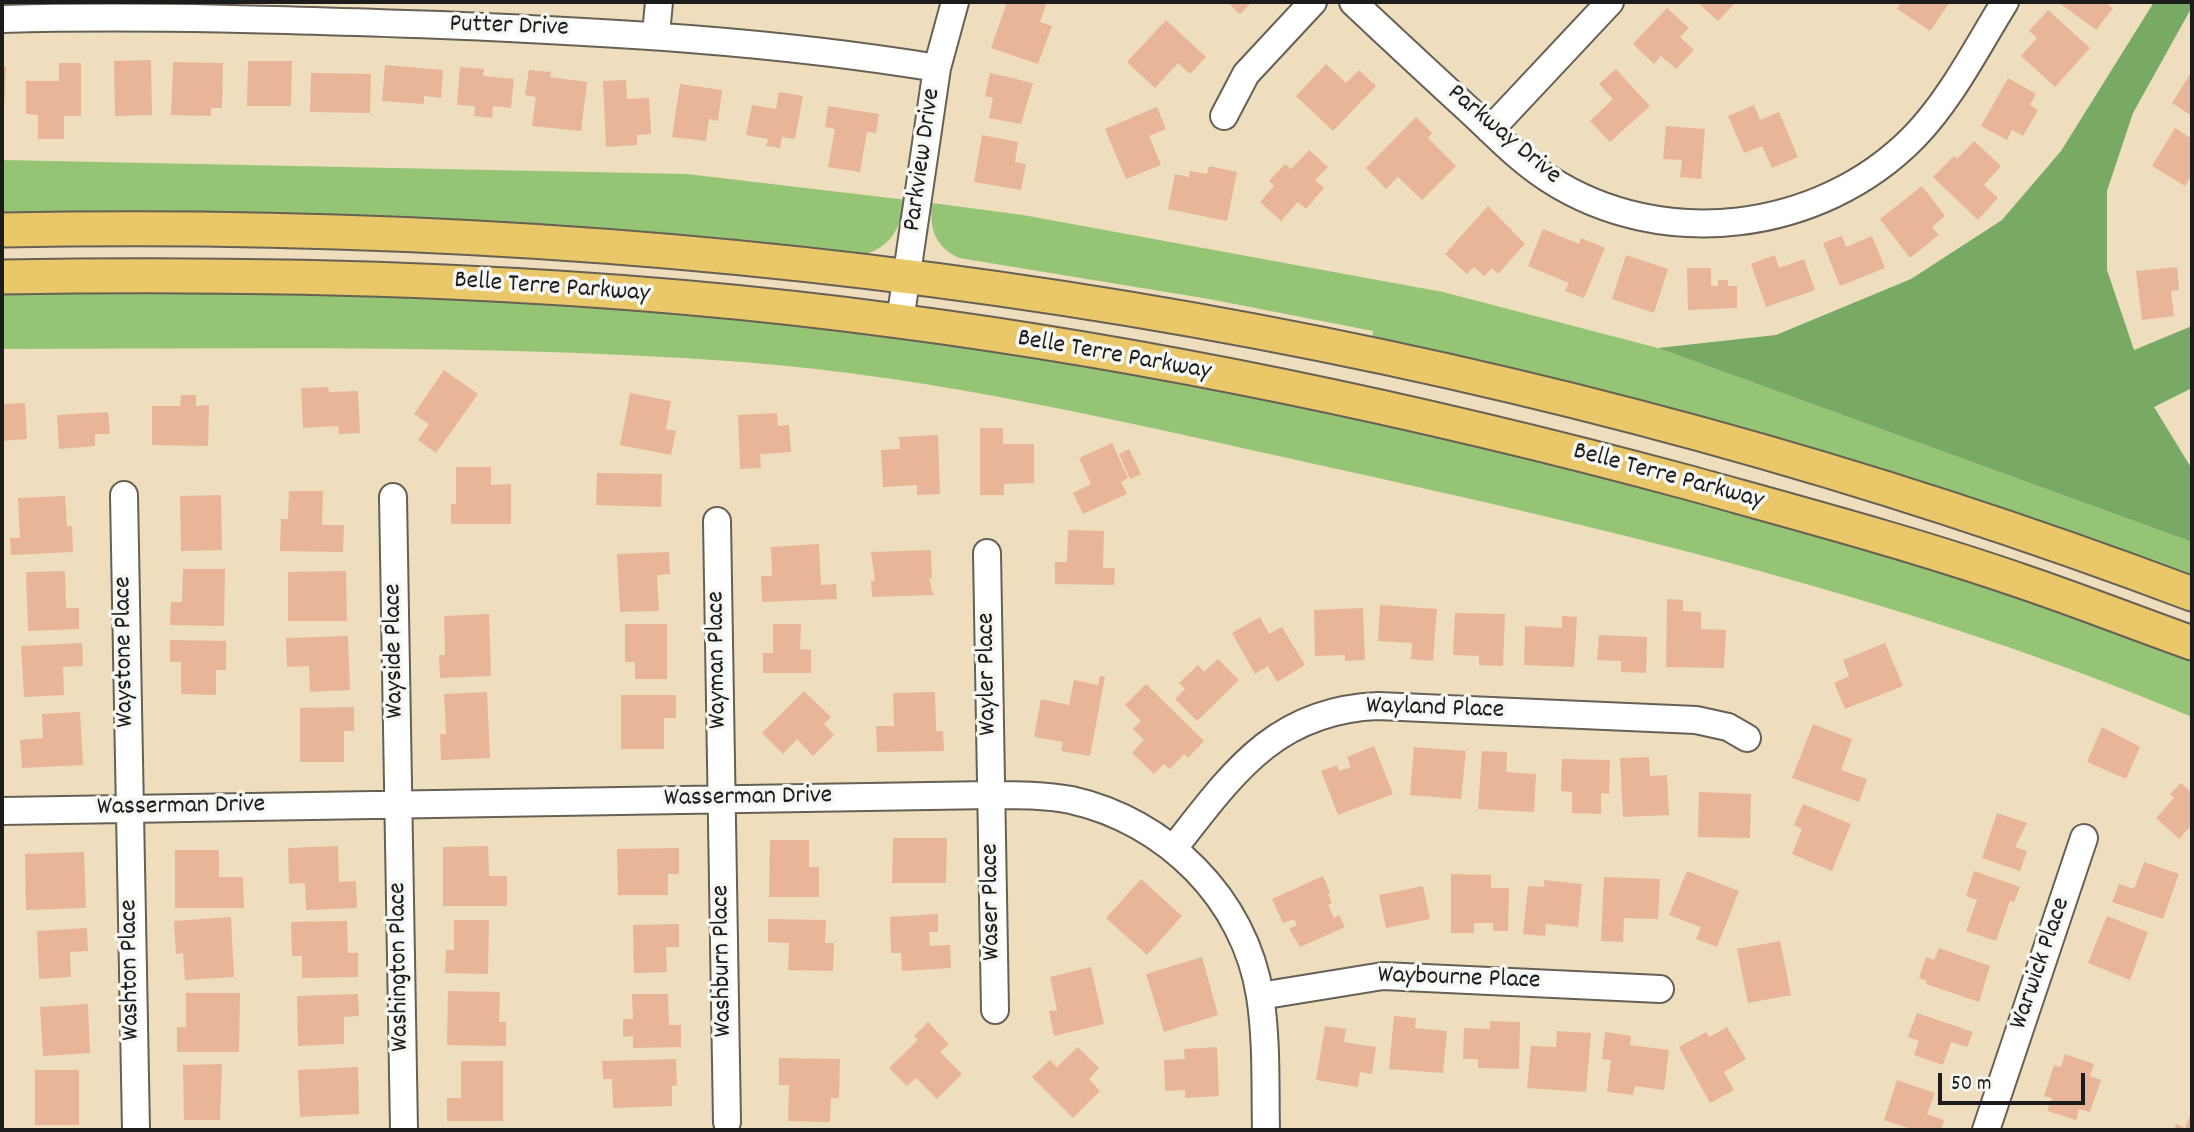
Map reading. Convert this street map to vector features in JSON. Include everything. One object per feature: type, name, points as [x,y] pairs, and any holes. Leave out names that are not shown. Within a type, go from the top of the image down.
[{"type":"main road","name":"Belle Terre Parkway","points":[[2,230],[128,228],[413,233],[687,251],[907,274],[1030,291],[1234,326],[1523,388],[1824,470],[2043,540],[2192,594]]},
{"type":"main road","name":"Belle Terre Parkway","points":[[2,277],[194,275],[419,280],[647,296],[900,321],[1198,370],[1412,413],[1579,454],[1904,544],[2021,581],[2192,643]]},
{"type":"street","points":[[656,34],[659,2]]},
{"type":"street","name":"Parkview Drive","points":[[900,321],[937,68],[954,2]]},
{"type":"street","points":[[1224,116],[1246,74],[1313,2]]},
{"type":"street","name":"Parkway Drive","points":[[1353,2],[1490,130],[1548,178],[1587,198],[1626,212],[1667,222],[1709,223],[1772,217],[1811,205],[1847,187],[1884,163],[1913,138],[1948,94],[2005,2]]},
{"type":"street","points":[[1490,130],[1610,2]]},
{"type":"street","name":"Putter Drive","points":[[2,19],[78,9],[656,34],[875,58],[937,68]]},
{"type":"street","name":"Waystone Place","points":[[124,495],[129,809]]},
{"type":"street","name":"Wayside Place","points":[[393,497],[398,804]]},
{"type":"street","name":"Wayman Place","points":[[716,521],[721,799]]},
{"type":"street","name":"Wayler Place","points":[[987,552],[991,795]]},
{"type":"street","name":"Wayland Place","points":[[1174,848],[1229,778],[1265,743],[1307,720],[1350,708],[1378,706],[1696,720],[1728,727],[1747,738]]},
{"type":"street","name":"Wasserman Drive","points":[[2,811],[991,795],[1056,798],[1087,805],[1133,823],[1174,848],[1207,881],[1231,917],[1251,960],[1260,996],[1265,1130]]},
{"type":"street","name":"Waser Place","points":[[991,795],[995,1010]]},
{"type":"street","name":"Washburn Place","points":[[721,799],[727,1122]]},
{"type":"street","name":"Washington Place","points":[[398,804],[404,1130]]},
{"type":"street","name":"Washton Place","points":[[129,809],[136,1130]]},
{"type":"street","name":"Warwick Place","points":[[1986,1130],[2084,838]]},
{"type":"street","name":"Waybourne Place","points":[[1260,996],[1383,976],[1660,989]]},
{"type":"green space","points":[[2154,2],[2192,2],[2192,7],[2133,113],[2107,191],[2107,270],[2134,350],[2192,326],[2192,388],[2154,407],[2192,469],[2192,542],[1658,348],[1776,335],[1911,279],[2002,220],[2061,151]]},
{"type":"green space","points":[[2,160],[687,174],[907,200],[893,235],[881,247],[863,255],[2,220]]},
{"type":"green space","points":[[932,203],[1023,215],[1443,292],[1658,348],[2192,542],[2192,583],[1372,341],[1373,331],[1209,299],[959,258],[944,248],[935,236]]},
{"type":"green space","points":[[168,289],[558,302],[922,337],[1280,397],[1836,535],[2192,654],[2192,717],[2087,675],[1872,603],[1651,542],[1429,489],[1105,418],[961,390],[816,369],[743,362],[558,352],[2,349],[2,291]]},
{"type":"building","points":[[1007,2],[1047,2],[1040,22],[1052,26],[1038,64],[991,48]]},
{"type":"building","points":[[1227,2],[1252,2],[1240,14]]},
{"type":"building","points":[[1697,2],[1736,2],[1718,21]]},
{"type":"building","points":[[1902,2],[1950,2],[1930,31],[1897,9]]},
{"type":"building","points":[[2058,2],[2104,2],[2113,8],[2096,30]]},
{"type":"building","points":[[1667,8],[1689,28],[1680,37],[1694,50],[1676,69],[1661,56],[1654,64],[1633,44]]},
{"type":"building","points":[[2048,10],[2090,48],[2055,87],[2021,56],[2037,38],[2029,31]]},
{"type":"building","points":[[1166,20],[1206,57],[1190,74],[1178,63],[1155,88],[1127,62]]},
{"type":"building","points":[[151,60],[152,115],[115,116],[114,61]]},
{"type":"building","points":[[248,61],[292,61],[291,106],[247,106]]},
{"type":"building","points":[[173,62],[223,63],[222,108],[211,108],[211,116],[171,115]]},
{"type":"building","points":[[59,63],[81,63],[81,116],[64,116],[64,139],[38,139],[38,115],[26,114],[26,81],[59,81]]},
{"type":"building","points":[[1326,64],[1346,83],[1359,70],[1376,86],[1333,131],[1296,96]]},
{"type":"building","points":[[385,65],[443,70],[441,98],[424,96],[424,104],[382,101]]},
{"type":"building","points":[[2,66],[6,67],[4,112],[2,112]]},
{"type":"building","points":[[460,67],[484,69],[483,76],[514,79],[511,108],[493,106],[492,118],[474,116],[475,106],[457,105]]},
{"type":"building","points":[[1616,69],[1650,106],[1610,142],[1590,121],[1613,99],[1599,84]]},
{"type":"building","points":[[529,70],[551,72],[550,77],[587,82],[581,131],[532,126],[536,97],[525,95]]},
{"type":"building","points":[[2192,71],[2192,116],[2172,103]]},
{"type":"building","points":[[311,73],[371,74],[370,113],[310,112]]},
{"type":"building","points":[[990,73],[1033,83],[1021,124],[989,118],[993,98],[985,96]]},
{"type":"building","points":[[2008,78],[2036,94],[2030,105],[2038,110],[2023,136],[2012,130],[2007,140],[1981,126]]},
{"type":"building","points":[[626,80],[627,99],[649,98],[651,134],[637,135],[637,145],[606,147],[603,81]]},
{"type":"building","points":[[680,84],[722,90],[718,121],[709,119],[706,141],[672,137]]},
{"type":"building","points":[[779,92],[803,96],[795,139],[782,137],[780,148],[766,146],[768,139],[746,135],[752,105],[776,109]]},
{"type":"building","points":[[1754,105],[1760,120],[1779,112],[1798,157],[1772,168],[1762,146],[1744,153],[1728,116]]},
{"type":"building","points":[[828,106],[879,114],[876,133],[867,132],[860,172],[828,167],[835,129],[825,127]]},
{"type":"building","points":[[1157,107],[1166,129],[1149,136],[1161,165],[1126,179],[1105,129]]},
{"type":"building","points":[[1416,117],[1432,133],[1428,138],[1456,166],[1422,200],[1398,177],[1386,189],[1366,168]]},
{"type":"building","points":[[1666,126],[1705,129],[1701,179],[1680,177],[1682,160],[1663,159]]},
{"type":"building","points":[[2175,128],[2192,139],[2192,175],[2185,186],[2152,166]]},
{"type":"building","points":[[982,135],[1018,142],[1015,162],[1026,164],[1021,190],[974,182]]},
{"type":"building","points":[[1974,141],[2001,166],[1984,185],[1998,198],[1978,220],[1933,177],[1954,156],[1957,159]]},
{"type":"building","points":[[1309,150],[1328,167],[1315,180],[1324,188],[1306,209],[1298,202],[1281,221],[1260,202],[1274,186],[1269,181],[1285,164],[1291,169]]},
{"type":"building","points":[[1209,166],[1237,172],[1227,221],[1168,209],[1175,174],[1189,177],[1190,171],[1207,174]]},
{"type":"building","points":[[1922,186],[1945,216],[1932,227],[1939,235],[1910,258],[1880,219]]},
{"type":"building","points":[[1488,206],[1525,244],[1498,274],[1492,268],[1484,276],[1474,267],[1467,274],[1445,254]]},
{"type":"building","points":[[1543,229],[1579,244],[1581,238],[1605,248],[1584,298],[1565,291],[1569,283],[1528,266]]},
{"type":"building","points":[[1842,236],[1846,247],[1872,236],[1885,268],[1840,286],[1823,243]]},
{"type":"building","points":[[1626,255],[1668,269],[1654,313],[1612,299]]},
{"type":"building","points":[[1775,255],[1779,268],[1804,259],[1815,290],[1766,307],[1751,264]]},
{"type":"building","points":[[2177,267],[2179,290],[2171,291],[2174,316],[2142,320],[2136,271]]},
{"type":"building","points":[[1687,268],[1711,268],[1711,286],[1718,286],[1718,280],[1728,280],[1728,286],[1737,286],[1737,308],[1688,310]]},
{"type":"building","points":[[444,370],[478,394],[436,453],[418,440],[429,424],[414,414]]},
{"type":"building","points":[[328,387],[329,392],[358,391],[360,433],[339,434],[338,426],[303,428],[301,388]]},
{"type":"building","points":[[630,393],[671,401],[666,429],[676,431],[671,455],[620,445]]},
{"type":"building","points":[[181,395],[196,395],[196,406],[209,405],[208,446],[152,445],[152,406],[180,406]]},
{"type":"building","points":[[25,403],[27,439],[2,441],[2,404]]},
{"type":"building","points":[[108,412],[110,434],[95,434],[95,446],[59,449],[57,415]]},
{"type":"building","points":[[777,413],[778,426],[789,425],[791,452],[760,454],[761,468],[740,469],[738,415]]},
{"type":"building","points":[[980,428],[1003,428],[1003,444],[1034,444],[1034,483],[1004,484],[1004,495],[980,495]]},
{"type":"building","points":[[938,435],[940,494],[917,495],[917,485],[883,487],[881,450],[900,449],[899,437]]},
{"type":"building","points":[[1112,443],[1128,478],[1121,482],[1127,494],[1083,514],[1073,493],[1091,484],[1079,458]]},
{"type":"building","points":[[1129,449],[1141,474],[1130,479],[1119,454]]},
{"type":"building","points":[[456,467],[491,467],[491,485],[511,484],[511,524],[451,524],[451,504],[456,504]]},
{"type":"building","points":[[597,473],[662,474],[661,507],[596,505]]},
{"type":"building","points":[[289,491],[323,491],[322,525],[344,525],[343,552],[280,551],[281,519],[288,519]]},
{"type":"building","points":[[221,495],[222,550],[181,551],[180,496]]},
{"type":"building","points":[[65,496],[67,526],[72,526],[73,552],[11,555],[10,538],[20,538],[18,498]]},
{"type":"building","points":[[1068,530],[1104,531],[1103,568],[1115,568],[1114,585],[1055,584],[1055,562],[1067,562]]},
{"type":"building","points":[[819,544],[821,585],[836,584],[837,599],[762,602],[761,576],[772,576],[771,547]]},
{"type":"building","points":[[931,550],[932,578],[929,578],[933,595],[872,597],[871,581],[875,581],[871,552]]},
{"type":"building","points":[[669,552],[670,574],[657,575],[659,611],[620,612],[617,554]]},
{"type":"building","points":[[183,569],[225,569],[224,626],[170,625],[171,602],[182,602]]},
{"type":"building","points":[[65,571],[66,608],[79,608],[79,629],[28,631],[26,572]]},
{"type":"building","points":[[346,571],[347,621],[288,621],[288,572]]},
{"type":"building","points":[[1667,599],[1683,600],[1683,611],[1701,612],[1701,629],[1726,630],[1724,668],[1666,667]]},
{"type":"building","points":[[1380,605],[1437,609],[1433,661],[1411,659],[1412,643],[1378,641]]},
{"type":"building","points":[[1363,608],[1365,660],[1345,661],[1345,655],[1315,656],[1314,610]]},
{"type":"building","points":[[1455,613],[1505,614],[1503,666],[1479,665],[1479,656],[1453,655]]},
{"type":"building","points":[[489,614],[491,676],[440,678],[439,655],[445,655],[444,616]]},
{"type":"building","points":[[1562,616],[1577,617],[1574,667],[1524,665],[1525,626],[1562,628]]},
{"type":"building","points":[[1260,617],[1269,634],[1282,627],[1305,665],[1277,682],[1268,666],[1255,674],[1232,633]]},
{"type":"building","points":[[625,624],[667,624],[667,679],[635,679],[635,662],[625,662]]},
{"type":"building","points":[[773,624],[801,624],[800,649],[811,650],[811,673],[763,673],[763,653],[773,653]]},
{"type":"building","points":[[1599,635],[1647,637],[1646,673],[1621,672],[1621,661],[1597,660]]},
{"type":"building","points":[[348,636],[350,690],[310,692],[309,666],[287,667],[286,638]]},
{"type":"building","points":[[170,640],[226,641],[226,670],[216,670],[216,695],[181,694],[181,662],[170,662]]},
{"type":"building","points":[[82,643],[83,666],[63,667],[64,695],[24,697],[21,646]]},
{"type":"building","points":[[1885,643],[1903,686],[1845,709],[1834,683],[1849,676],[1843,660]]},
{"type":"building","points":[[1218,659],[1239,680],[1197,721],[1175,699],[1185,689],[1179,683],[1198,665],[1204,672]]},
{"type":"building","points":[[1100,676],[1105,677],[1090,756],[1061,751],[1063,742],[1034,737],[1041,699],[1069,705],[1074,680],[1098,685]]},
{"type":"building","points":[[1146,684],[1204,741],[1188,758],[1184,754],[1170,769],[1164,764],[1154,774],[1132,753],[1144,740],[1133,729],[1141,721],[1125,705]]},
{"type":"building","points":[[804,691],[831,717],[824,724],[834,735],[813,756],[797,739],[783,754],[762,733]]},
{"type":"building","points":[[487,692],[490,758],[441,760],[440,734],[446,734],[444,694]]},
{"type":"building","points":[[935,692],[936,731],[943,731],[944,751],[877,752],[876,726],[894,726],[893,693]]},
{"type":"building","points":[[621,695],[676,695],[676,718],[664,718],[664,749],[621,749]]},
{"type":"building","points":[[354,707],[354,731],[344,731],[344,762],[300,762],[300,708]]},
{"type":"building","points":[[80,712],[83,765],[22,768],[20,740],[43,738],[42,714]]},
{"type":"building","points":[[1813,724],[1852,739],[1841,770],[1867,779],[1859,802],[1792,778]]},
{"type":"building","points":[[2102,727],[2140,747],[2126,779],[2087,762]]},
{"type":"building","points":[[1374,746],[1393,794],[1338,815],[1321,771],[1337,765],[1339,771],[1351,767],[1347,757]]},
{"type":"building","points":[[1414,747],[1466,751],[1461,799],[1410,795]]},
{"type":"building","points":[[1482,751],[1507,752],[1506,772],[1536,774],[1534,812],[1478,809]]},
{"type":"building","points":[[1649,757],[1650,776],[1667,775],[1669,815],[1623,817],[1620,758]]},
{"type":"building","points":[[1562,759],[1610,760],[1609,794],[1601,793],[1601,814],[1572,813],[1572,792],[1561,791]]},
{"type":"building","points":[[2181,783],[2192,793],[2192,825],[2179,839],[2156,818],[2174,798],[2170,794]]},
{"type":"building","points":[[1699,792],[1751,794],[1750,838],[1698,837]]},
{"type":"building","points":[[1803,804],[1851,824],[1832,871],[1792,854],[1802,829],[1794,825]]},
{"type":"building","points":[[1997,813],[2027,823],[2015,847],[2027,851],[2020,871],[1982,858]]},
{"type":"building","points":[[893,838],[947,838],[946,883],[892,883]]},
{"type":"building","points":[[770,840],[809,840],[809,867],[819,867],[819,897],[769,897]]},
{"type":"building","points":[[338,846],[339,882],[356,881],[357,908],[306,910],[305,883],[289,884],[288,848]]},
{"type":"building","points":[[488,846],[489,876],[507,876],[507,906],[443,906],[443,847]]},
{"type":"building","points":[[679,848],[679,874],[668,874],[668,895],[618,895],[617,849]]},
{"type":"building","points":[[175,850],[219,850],[219,877],[243,877],[244,908],[175,908]]},
{"type":"building","points":[[84,852],[86,908],[26,910],[25,854]]},
{"type":"building","points":[[2144,862],[2179,874],[2163,919],[2112,902],[2119,884],[2134,889]]},
{"type":"building","points":[[1687,871],[1739,891],[1717,947],[1696,939],[1701,927],[1669,915]]},
{"type":"building","points":[[1974,871],[2020,887],[2014,902],[2010,901],[1996,941],[1966,931],[1977,900],[1966,896]]},
{"type":"building","points":[[1451,874],[1491,875],[1491,888],[1509,888],[1508,931],[1493,931],[1493,923],[1474,923],[1474,933],[1451,933]]},
{"type":"building","points":[[1323,876],[1332,903],[1328,905],[1334,918],[1339,915],[1345,927],[1300,947],[1289,929],[1297,925],[1294,919],[1283,923],[1272,899]]},
{"type":"building","points":[[1604,877],[1660,879],[1658,919],[1624,918],[1623,942],[1601,941]]},
{"type":"building","points":[[1141,879],[1182,916],[1147,955],[1106,918]]},
{"type":"building","points":[[1544,880],[1582,884],[1578,927],[1546,924],[1545,936],[1523,934],[1528,886],[1544,887]]},
{"type":"building","points":[[1423,886],[1430,919],[1386,928],[1379,895]]},
{"type":"building","points":[[938,914],[938,932],[929,932],[930,946],[950,945],[951,968],[902,971],[901,953],[891,953],[890,917]]},
{"type":"building","points":[[2107,916],[2148,932],[2130,980],[2088,963]]},
{"type":"building","points":[[231,917],[234,977],[185,980],[183,953],[176,954],[174,921]]},
{"type":"building","points":[[768,919],[826,920],[825,943],[834,943],[833,971],[788,970],[789,943],[768,942]]},
{"type":"building","points":[[454,920],[489,920],[488,974],[445,973],[446,950],[454,950]]},
{"type":"building","points":[[347,921],[348,953],[358,953],[358,977],[302,978],[302,956],[292,956],[291,922]]},
{"type":"building","points":[[679,924],[679,947],[666,947],[667,972],[634,973],[633,925]]},
{"type":"building","points":[[87,928],[88,951],[70,952],[71,977],[39,979],[37,931]]},
{"type":"building","points":[[1780,941],[1791,995],[1748,1003],[1737,949]]},
{"type":"building","points":[[1939,948],[1990,966],[1979,1002],[1926,984],[1927,981],[1919,978],[1926,957],[1934,960]]},
{"type":"building","points":[[1202,957],[1218,1015],[1164,1032],[1146,974]]},
{"type":"building","points":[[1091,967],[1104,1024],[1054,1036],[1049,1011],[1057,1010],[1050,977]]},
{"type":"building","points":[[448,991],[500,992],[499,1022],[506,1022],[506,1046],[447,1045]]},
{"type":"building","points":[[186,993],[240,993],[239,1052],[177,1052],[177,1027],[186,1027]]},
{"type":"building","points":[[358,994],[359,1016],[344,1017],[344,1044],[298,1046],[297,996]]},
{"type":"building","points":[[632,994],[668,994],[669,1025],[681,1025],[681,1047],[633,1048],[633,1036],[623,1037],[623,1019],[633,1019]]},
{"type":"building","points":[[88,1004],[90,1053],[43,1056],[40,1007]]},
{"type":"building","points":[[1917,1013],[1973,1032],[1967,1047],[1951,1042],[1943,1065],[1914,1055],[1919,1041],[1908,1037]]},
{"type":"building","points":[[1394,1016],[1416,1018],[1415,1028],[1447,1031],[1443,1073],[1389,1069]]},
{"type":"building","points":[[1490,1021],[1520,1022],[1519,1069],[1478,1068],[1478,1059],[1463,1059],[1464,1028],[1490,1029]]},
{"type":"building","points":[[928,1022],[949,1044],[940,1052],[962,1074],[937,1099],[916,1078],[907,1086],[889,1068],[918,1040],[914,1036]]},
{"type":"building","points":[[1325,1026],[1346,1029],[1344,1042],[1376,1047],[1372,1074],[1360,1072],[1358,1087],[1316,1080]]},
{"type":"building","points":[[1727,1027],[1746,1059],[1724,1072],[1734,1090],[1710,1103],[1679,1047],[1706,1032],[1709,1037]]},
{"type":"building","points":[[1557,1031],[1591,1033],[1586,1092],[1527,1088],[1531,1046],[1556,1047]]},
{"type":"building","points":[[1605,1032],[1631,1036],[1630,1045],[1669,1050],[1664,1090],[1635,1086],[1633,1095],[1607,1092],[1611,1060],[1602,1059]]},
{"type":"building","points":[[1078,1047],[1099,1068],[1089,1079],[1100,1091],[1073,1118],[1032,1077],[1050,1060],[1057,1067]]},
{"type":"building","points":[[1217,1047],[1219,1096],[1185,1098],[1185,1090],[1165,1091],[1164,1060],[1185,1059],[1184,1049]]},
{"type":"building","points":[[2065,1054],[2094,1064],[2090,1076],[2101,1080],[2090,1112],[2079,1109],[2076,1120],[2047,1111],[2052,1098],[2044,1096],[2054,1065],[2061,1067]]},
{"type":"building","points":[[779,1058],[840,1059],[839,1098],[831,1098],[830,1122],[788,1121],[789,1085],[779,1085]]},
{"type":"building","points":[[676,1059],[677,1085],[672,1086],[672,1106],[613,1108],[612,1079],[603,1079],[602,1061]]},
{"type":"building","points":[[461,1061],[503,1061],[503,1121],[447,1121],[447,1098],[461,1098]]},
{"type":"building","points":[[222,1064],[220,1120],[184,1120],[183,1065]]},
{"type":"building","points":[[358,1067],[359,1114],[300,1117],[298,1070]]},
{"type":"building","points":[[35,1070],[79,1070],[79,1125],[35,1125]]},
{"type":"building","points":[[1897,1080],[1935,1093],[1927,1114],[1944,1120],[1941,1130],[1914,1130],[1884,1120]]},
{"type":"building","points":[[2192,1110],[2192,1130],[2174,1130],[2176,1124],[2185,1128]]}]
